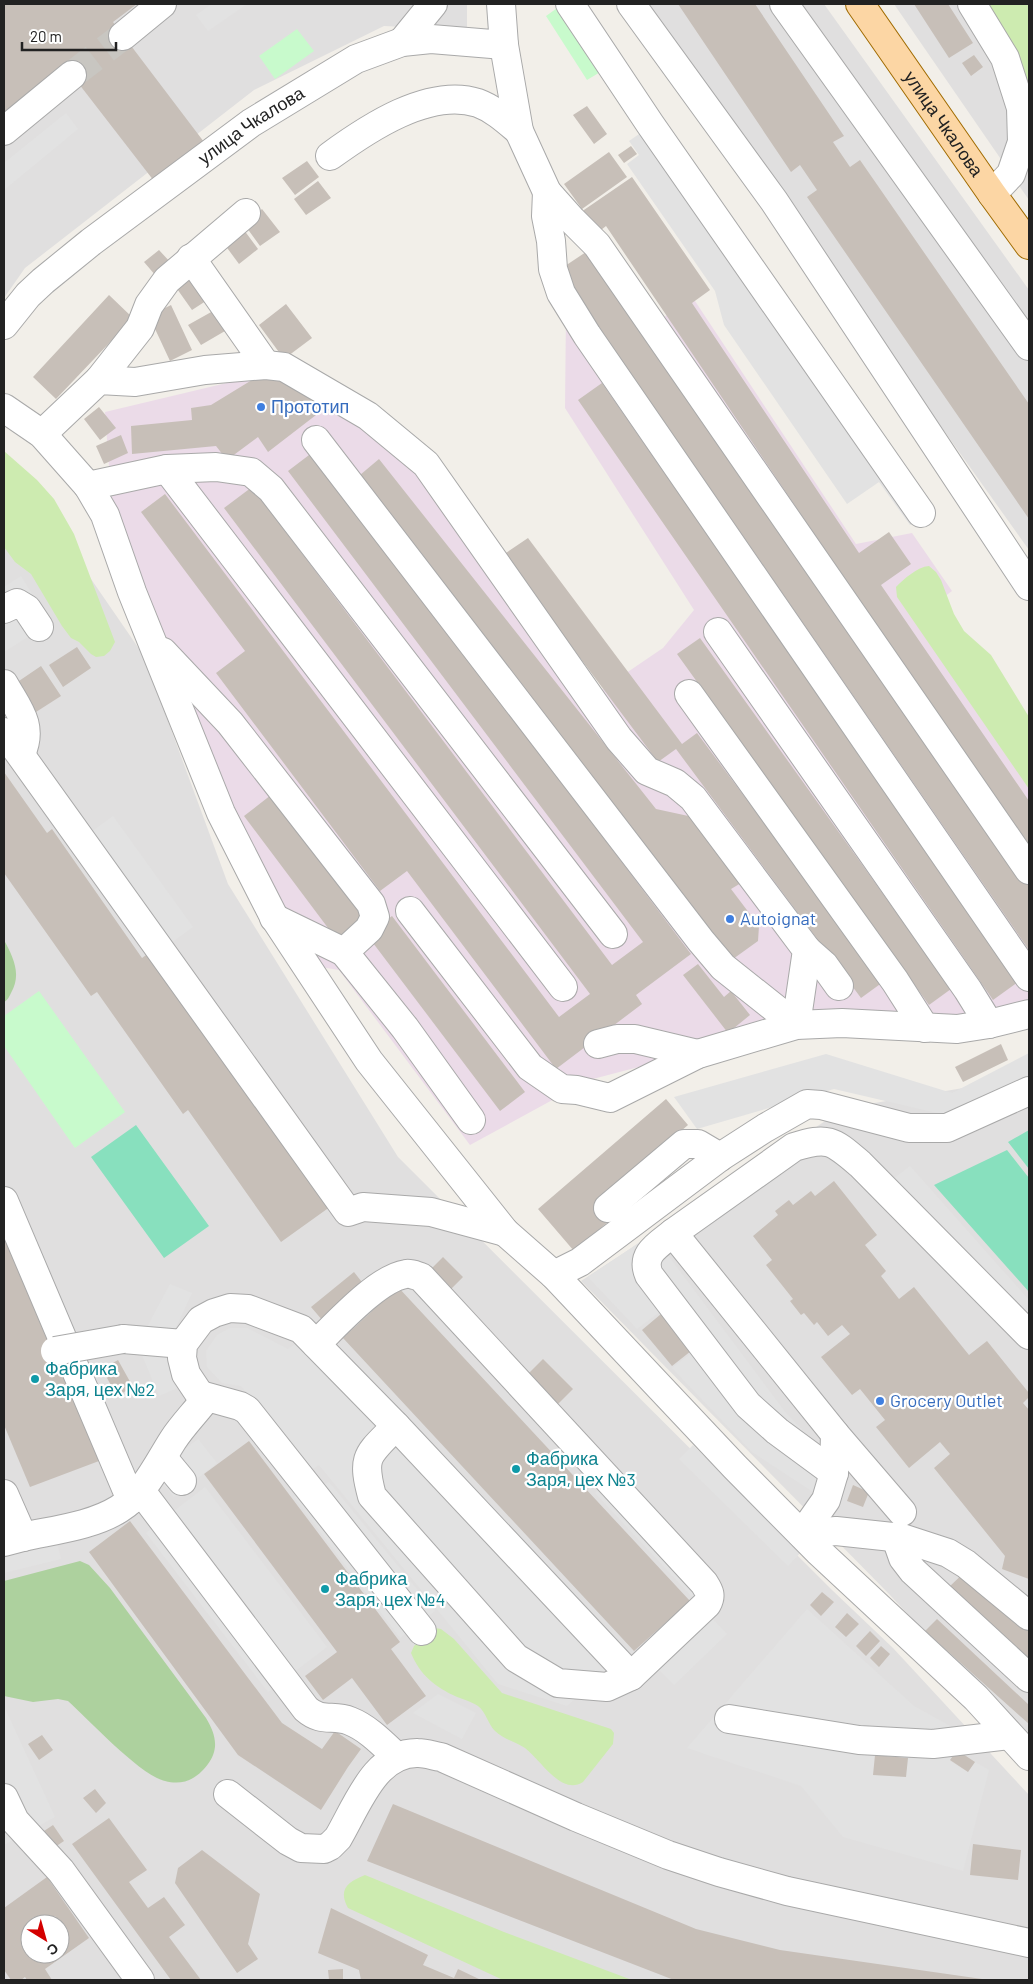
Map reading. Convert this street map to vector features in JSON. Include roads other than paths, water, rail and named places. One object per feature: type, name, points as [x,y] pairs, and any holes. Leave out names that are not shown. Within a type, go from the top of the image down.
[{"type":"main road","name":"улица Чкалова","points":[[860,4],[1029,244]]},
{"type":"street","points":[[123,36],[162,4]]},
{"type":"street","points":[[402,42],[433,4]]},
{"type":"street","points":[[501,4],[504,45],[520,131],[546,192],[597,244],[1029,870]]},
{"type":"street","points":[[570,4],[650,124],[920,513]]},
{"type":"street","points":[[630,4],[774,201],[1029,586]]},
{"type":"street","points":[[784,4],[1029,346]]},
{"type":"street","points":[[972,4],[1005,58],[1021,108],[1022,142],[1012,174],[992,194]]},
{"type":"street","name":"улица Чкалова","points":[[4,325],[28,295],[99,236],[251,123],[356,59],[402,42],[431,39],[504,45]]},
{"type":"street","points":[[4,130],[72,75]]},
{"type":"street","points":[[330,156],[366,130],[400,113],[426,104],[446,100],[476,103],[496,111],[520,131]]},
{"type":"street","points":[[546,192],[546,216],[551,241],[552,269],[561,293],[586,336],[1029,977]]},
{"type":"street","points":[[42,434],[99,380],[140,328],[149,306],[167,280],[246,213]]},
{"type":"street","points":[[191,258],[266,365]]},
{"type":"street","points":[[99,380],[135,382],[205,370],[266,365],[284,367],[368,416],[426,464],[619,738],[647,771],[675,784],[693,798],[807,950],[824,965],[839,986]]},
{"type":"street","points":[[4,408],[42,434],[88,486],[105,515],[132,592],[221,812],[274,917],[369,1060],[505,1232],[554,1275],[735,1467],[855,1587],[976,1698],[1029,1756]]},
{"type":"street","points":[[316,440],[702,941],[724,966],[796,1025]]},
{"type":"street","points":[[88,486],[167,469],[216,467],[251,472],[271,489],[613,934]]},
{"type":"street","points":[[167,469],[563,987]]},
{"type":"street","points":[[4,609],[17,603],[24,605],[39,627]]},
{"type":"street","points":[[718,632],[968,990],[989,1024]]},
{"type":"street","points":[[153,642],[230,723],[371,904],[375,917],[369,929],[344,952]]},
{"type":"street","points":[[4,684],[27,726],[26,743],[21,754]]},
{"type":"street","points":[[689,694],[889,974],[925,1028]]},
{"type":"street","points":[[4,732],[348,1212],[363,1208],[432,1212],[505,1232]]},
{"type":"street","points":[[410,911],[530,1068],[562,1089],[577,1090],[610,1098],[698,1054],[796,1025],[842,1023],[957,1029],[989,1024],[1029,1014]]},
{"type":"street","points":[[274,917],[344,952],[404,1028],[471,1120]]},
{"type":"street","points":[[796,1025],[807,950]]},
{"type":"street","points":[[598,1044],[617,1039],[635,1039],[698,1054]]},
{"type":"street","points":[[554,1275],[580,1262],[720,1156],[808,1104],[821,1105],[909,1128],[947,1128],[1029,1091]]},
{"type":"street","points":[[834,1473],[778,1431],[748,1405],[649,1275],[646,1261],[649,1252],[673,1233],[794,1148],[816,1140],[830,1143],[841,1148],[860,1164],[1029,1335]]},
{"type":"street","points":[[608,1208],[684,1144],[698,1144],[720,1156]]},
{"type":"street","points":[[4,1201],[136,1496],[306,1709],[320,1718],[349,1720],[365,1730],[398,1757]]},
{"type":"street","points":[[673,1233],[835,1434],[899,1525],[902,1538],[948,1553],[966,1564],[1029,1616]]},
{"type":"street","points":[[316,1344],[376,1289],[389,1280],[408,1274],[421,1277],[697,1576],[710,1593],[710,1598],[701,1611],[631,1676],[607,1687],[558,1683],[516,1658],[372,1496],[368,1481],[368,1454],[396,1426]]},
{"type":"street","points":[[204,1401],[186,1374],[182,1358],[183,1344],[201,1320],[230,1308],[248,1309],[301,1329],[396,1426],[631,1676]]},
{"type":"street","points":[[55,1351],[123,1339],[183,1344]]},
{"type":"street","points":[[4,1494],[13,1540],[92,1520],[118,1510],[136,1496],[174,1440],[204,1401],[204,1396],[240,1406],[247,1410],[422,1631]]},
{"type":"street","points":[[802,1534],[826,1500],[834,1473],[835,1434]]},
{"type":"street","points":[[163,1458],[182,1481]]},
{"type":"street","points":[[802,1534],[899,1525]]},
{"type":"street","points":[[899,1525],[906,1564],[1029,1678]]},
{"type":"street","points":[[729,1719],[859,1740],[933,1744],[1009,1735]]},
{"type":"street","points":[[228,1794],[288,1841],[301,1848],[324,1849],[338,1838],[374,1775],[386,1762],[420,1752],[441,1757],[576,1817],[668,1855],[718,1872],[787,1891],[1029,1943]]},
{"type":"street","points":[[4,1798],[15,1821],[61,1871],[140,1980]]},
{"type":"tunnel","points":[[72,75],[123,36]]},
{"type":"place","name":"Прототип","points":[[261,407]]},
{"type":"place","name":"Autoignat","points":[[730,919]]},
{"type":"place","name":"Фабрика Заря, цех №2","points":[[35,1379]]},
{"type":"place","name":"Grocery Outlet","points":[[880,1401]]},
{"type":"place","name":"Фабрика Заря, цех №3","points":[[516,1469]]},
{"type":"place","name":"Фабрика Заря, цех №4","points":[[325,1589]]}]
